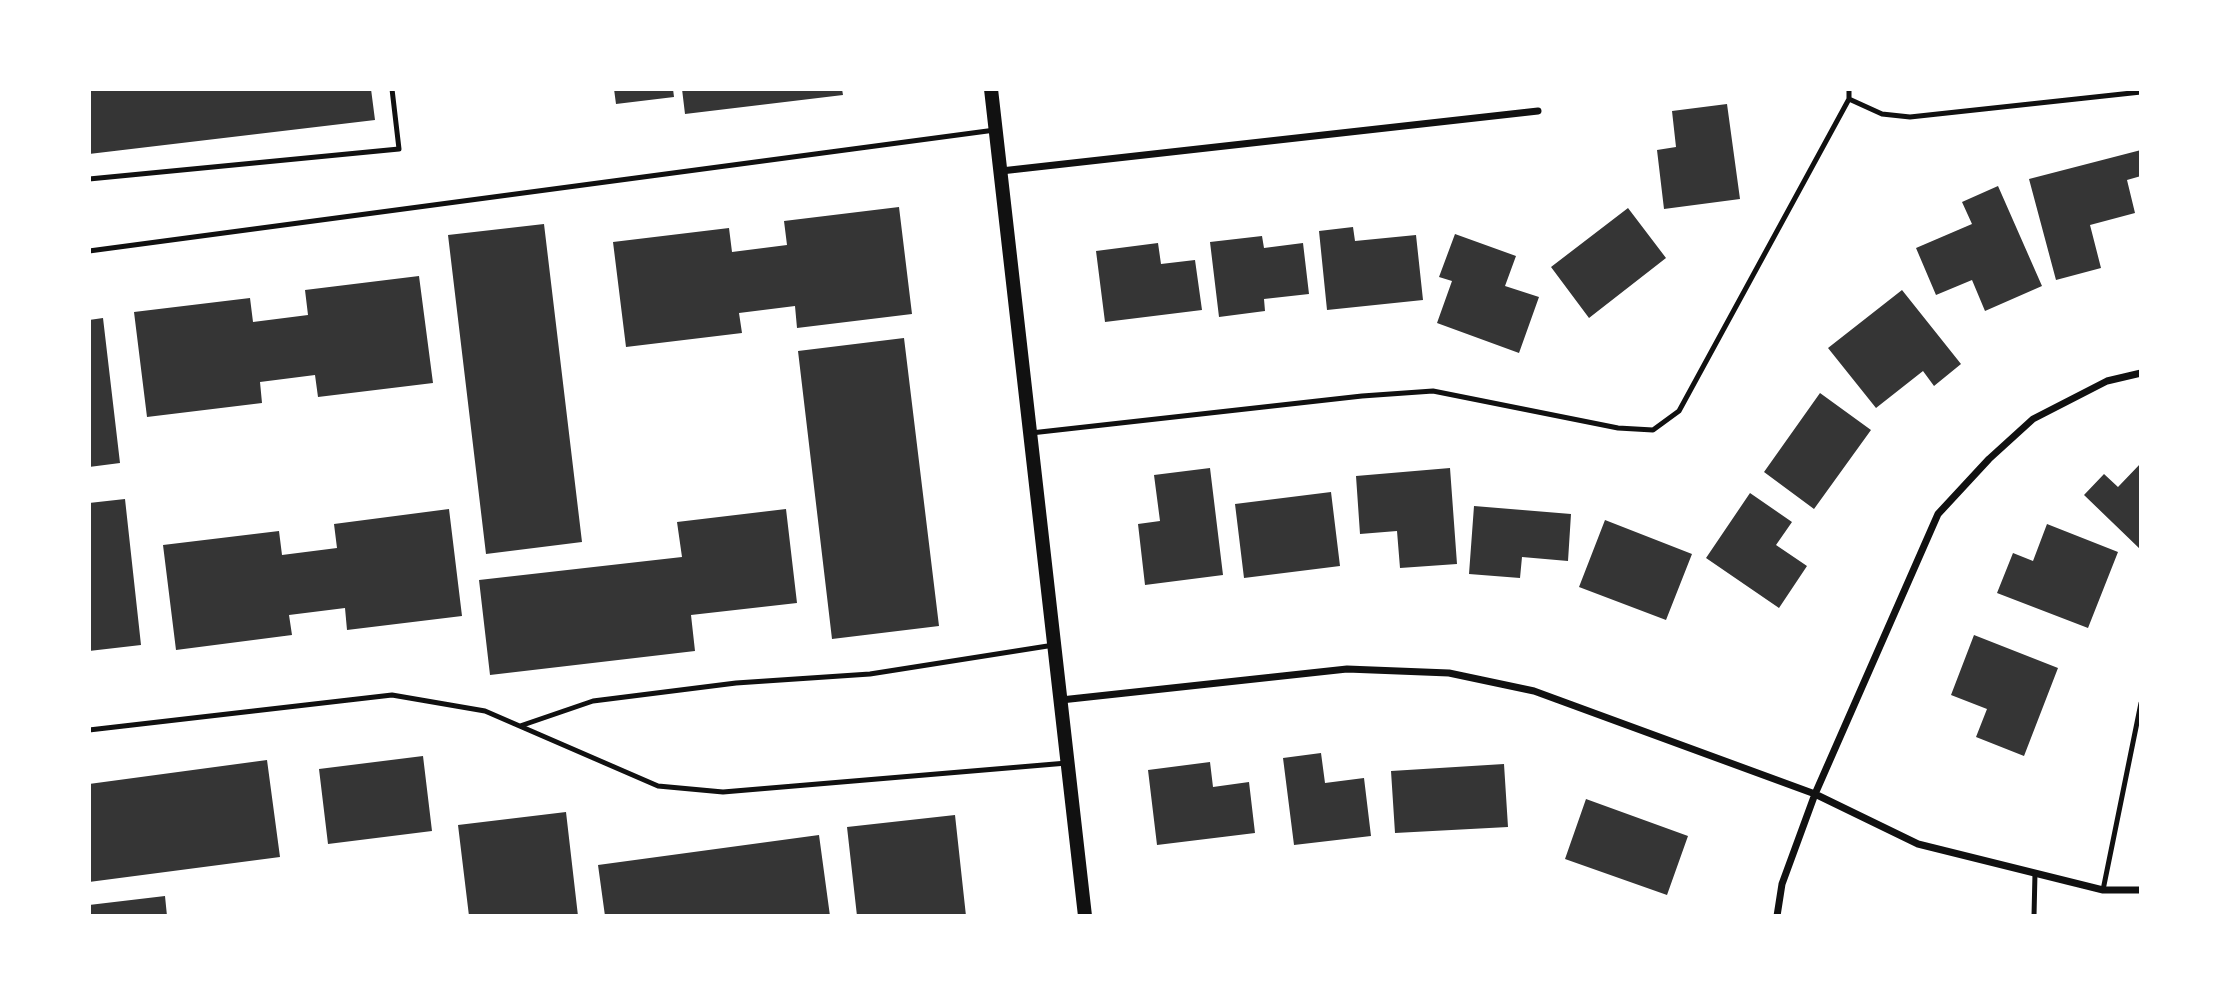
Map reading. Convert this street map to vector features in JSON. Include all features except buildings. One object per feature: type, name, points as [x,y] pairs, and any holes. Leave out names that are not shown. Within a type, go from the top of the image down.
[{"type":"main road","points":[[990,89],[1084,916]]},
{"type":"street","points":[[1000,171],[1538,111]]},
{"type":"street","points":[[1777,916],[1782,884],[1815,794],[1938,514],[1989,459],[2033,419],[2106,381],[2141,373]]},
{"type":"street","points":[[1060,700],[1347,669],[1449,673],[1534,691],[1815,794],[1918,844],[2103,890],[2141,890]]},
{"type":"lane","points":[[89,179],[398,149],[392,89]]},
{"type":"lane","points":[[1030,433],[1362,396],[1433,391],[1618,428],[1653,430],[1679,411],[1849,99],[1849,89]]},
{"type":"lane","points":[[1849,99],[1882,114],[1910,117],[2141,92]]},
{"type":"lane","points":[[89,251],[995,130]]},
{"type":"lane","points":[[520,726],[593,701],[736,683],[870,674],[1054,645]]},
{"type":"lane","points":[[89,730],[392,695],[485,711],[658,786],[723,792],[1067,764]]},
{"type":"lane","points":[[2103,890],[2141,703]]},
{"type":"lane","points":[[2034,916],[2035,873]]}]
